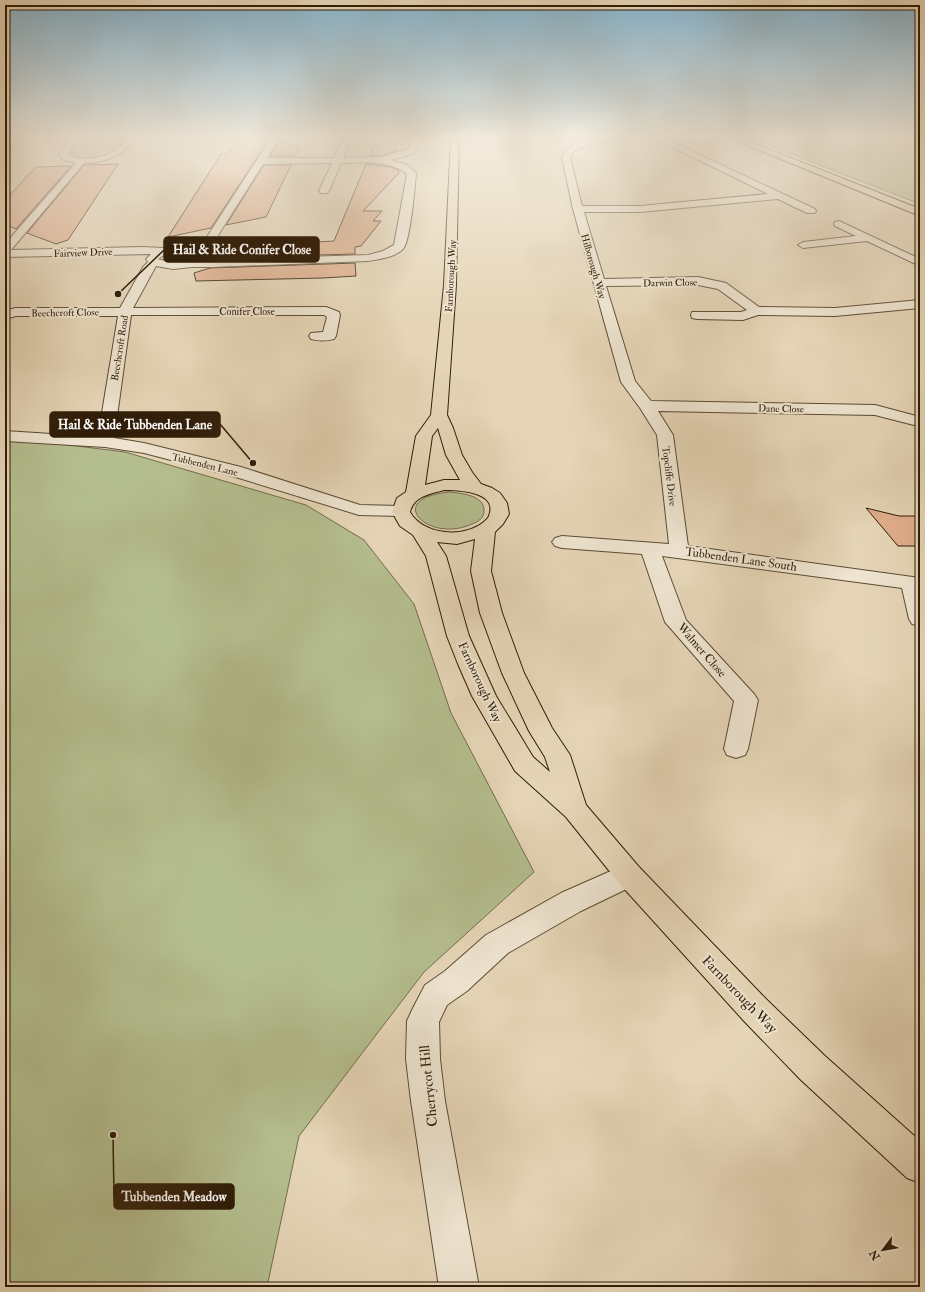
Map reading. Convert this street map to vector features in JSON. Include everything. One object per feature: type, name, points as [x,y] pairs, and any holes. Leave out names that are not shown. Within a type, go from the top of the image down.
[{"type":"main road","name":"Farnborough Way","points":[[439,415],[450,285],[453,197]]},
{"type":"main road","points":[[881,197],[920,213]]},
{"type":"main road","points":[[415,492],[424,436],[439,415],[446,426],[450,445],[458,464],[475,488]]},
{"type":"main road","points":[[444,485],[460,485],[475,488],[486,492],[495,499],[500,507],[500,515],[495,523],[486,530],[473,535],[455,538],[438,537],[422,533],[409,526],[402,518],[400,511],[405,500],[415,492],[428,487],[444,485]]},
{"type":"main road","name":"Farnborough Way","points":[[486,530],[481,571],[491,613],[513,673],[541,731],[557,755],[575,810]]},
{"type":"main road","name":"Farnborough Way","points":[[422,533],[436,556],[458,636],[469,664],[491,709],[524,764],[575,810],[628,875],[760,1016],[813,1068],[920,1165]]},
{"type":"street","points":[[5,253],[52,197]]},
{"type":"street","points":[[158,257],[189,249],[199,251],[207,245],[238,197]]},
{"type":"street","points":[[158,257],[175,265],[190,263],[212,264],[351,259],[368,258],[387,254],[399,247],[402,238],[408,197]]},
{"type":"street","name":"Hilborough Way","points":[[575,197],[628,382],[647,406]]},
{"type":"street","points":[[578,209],[650,208],[765,197]]},
{"type":"street","points":[[782,197],[811,211]]},
{"type":"street","points":[[839,224],[920,263]]},
{"type":"street","points":[[803,245],[869,238]]},
{"type":"street","name":"Fairview Drive","points":[[5,253],[142,250],[158,257]]},
{"type":"street","points":[[190,263],[199,260],[202,255],[199,251]]},
{"type":"street","name":"Beechcroft Road","points":[[106,442],[125,311],[149,267],[158,257]]},
{"type":"street","name":"Darwin Close","points":[[599,283],[698,281],[722,286],[756,311]]},
{"type":"street","points":[[697,315],[742,316],[756,311],[835,312],[920,304]]},
{"type":"street","name":"Beechcroft Close","points":[[5,315],[15,312],[125,311]]},
{"type":"street","name":"Conifer Close","points":[[125,311],[326,311],[334,315],[329,336],[316,336]]},
{"type":"street","name":"Dane Close","points":[[647,406],[875,410],[914,420]]},
{"type":"street","name":"Topcliffe Drive","points":[[647,406],[665,435],[679,551]]},
{"type":"street","name":"Tubbenden Lane","points":[[5,436],[106,442],[144,448],[235,471],[359,510],[400,511]]},
{"type":"street","name":"Tubbenden Lane South","points":[[562,542],[679,551],[916,584]]},
{"type":"street","name":"Walmer Close","points":[[650,548],[676,622],[746,700],[736,749]]},
{"type":"street","points":[[916,584],[920,619]]},
{"type":"street","name":"Cherrycot Hill","points":[[459,1287],[428,1101],[423,1059],[423,1021],[436,995],[456,981],[497,944],[571,902],[628,875]]},
{"type":"green space","points":[[903,197],[920,197],[920,204]]},
{"type":"green space","points":[[5,440],[29,440],[125,452],[306,505],[364,540],[414,604],[451,713],[534,872],[424,972],[299,1136],[267,1287],[5,1287]]},
{"type":"green space","points":[[449,492],[471,496],[480,501],[484,511],[482,518],[474,523],[456,529],[428,525],[419,518],[415,510],[418,503],[429,496]]},
{"type":"building","points":[[8,197],[44,197],[16,229],[5,224],[5,201]]},
{"type":"building","points":[[57,197],[96,197],[68,240],[56,244],[27,233]]},
{"type":"building","points":[[193,197],[231,197],[211,228],[168,237]]},
{"type":"building","points":[[244,197],[275,197],[266,217],[226,225]]},
{"type":"building","points":[[352,197],[376,197],[363,211],[382,211],[373,221],[381,221],[361,246],[355,247],[355,254],[249,257],[299,243],[334,241]]},
{"type":"building","points":[[355,263],[356,276],[196,281],[194,273],[210,268]]},
{"type":"building","points":[[866,508],[899,516],[920,516],[920,546],[898,546]]},
{"type":"place","name":"Hail & Ride Conifer Close","points":[[118,294]]},
{"type":"place","name":"Hail & Ride Tubbenden Lane","points":[[253,463]]},
{"type":"place","name":"Tubbenden Meadow","points":[[113,1135]]}]
